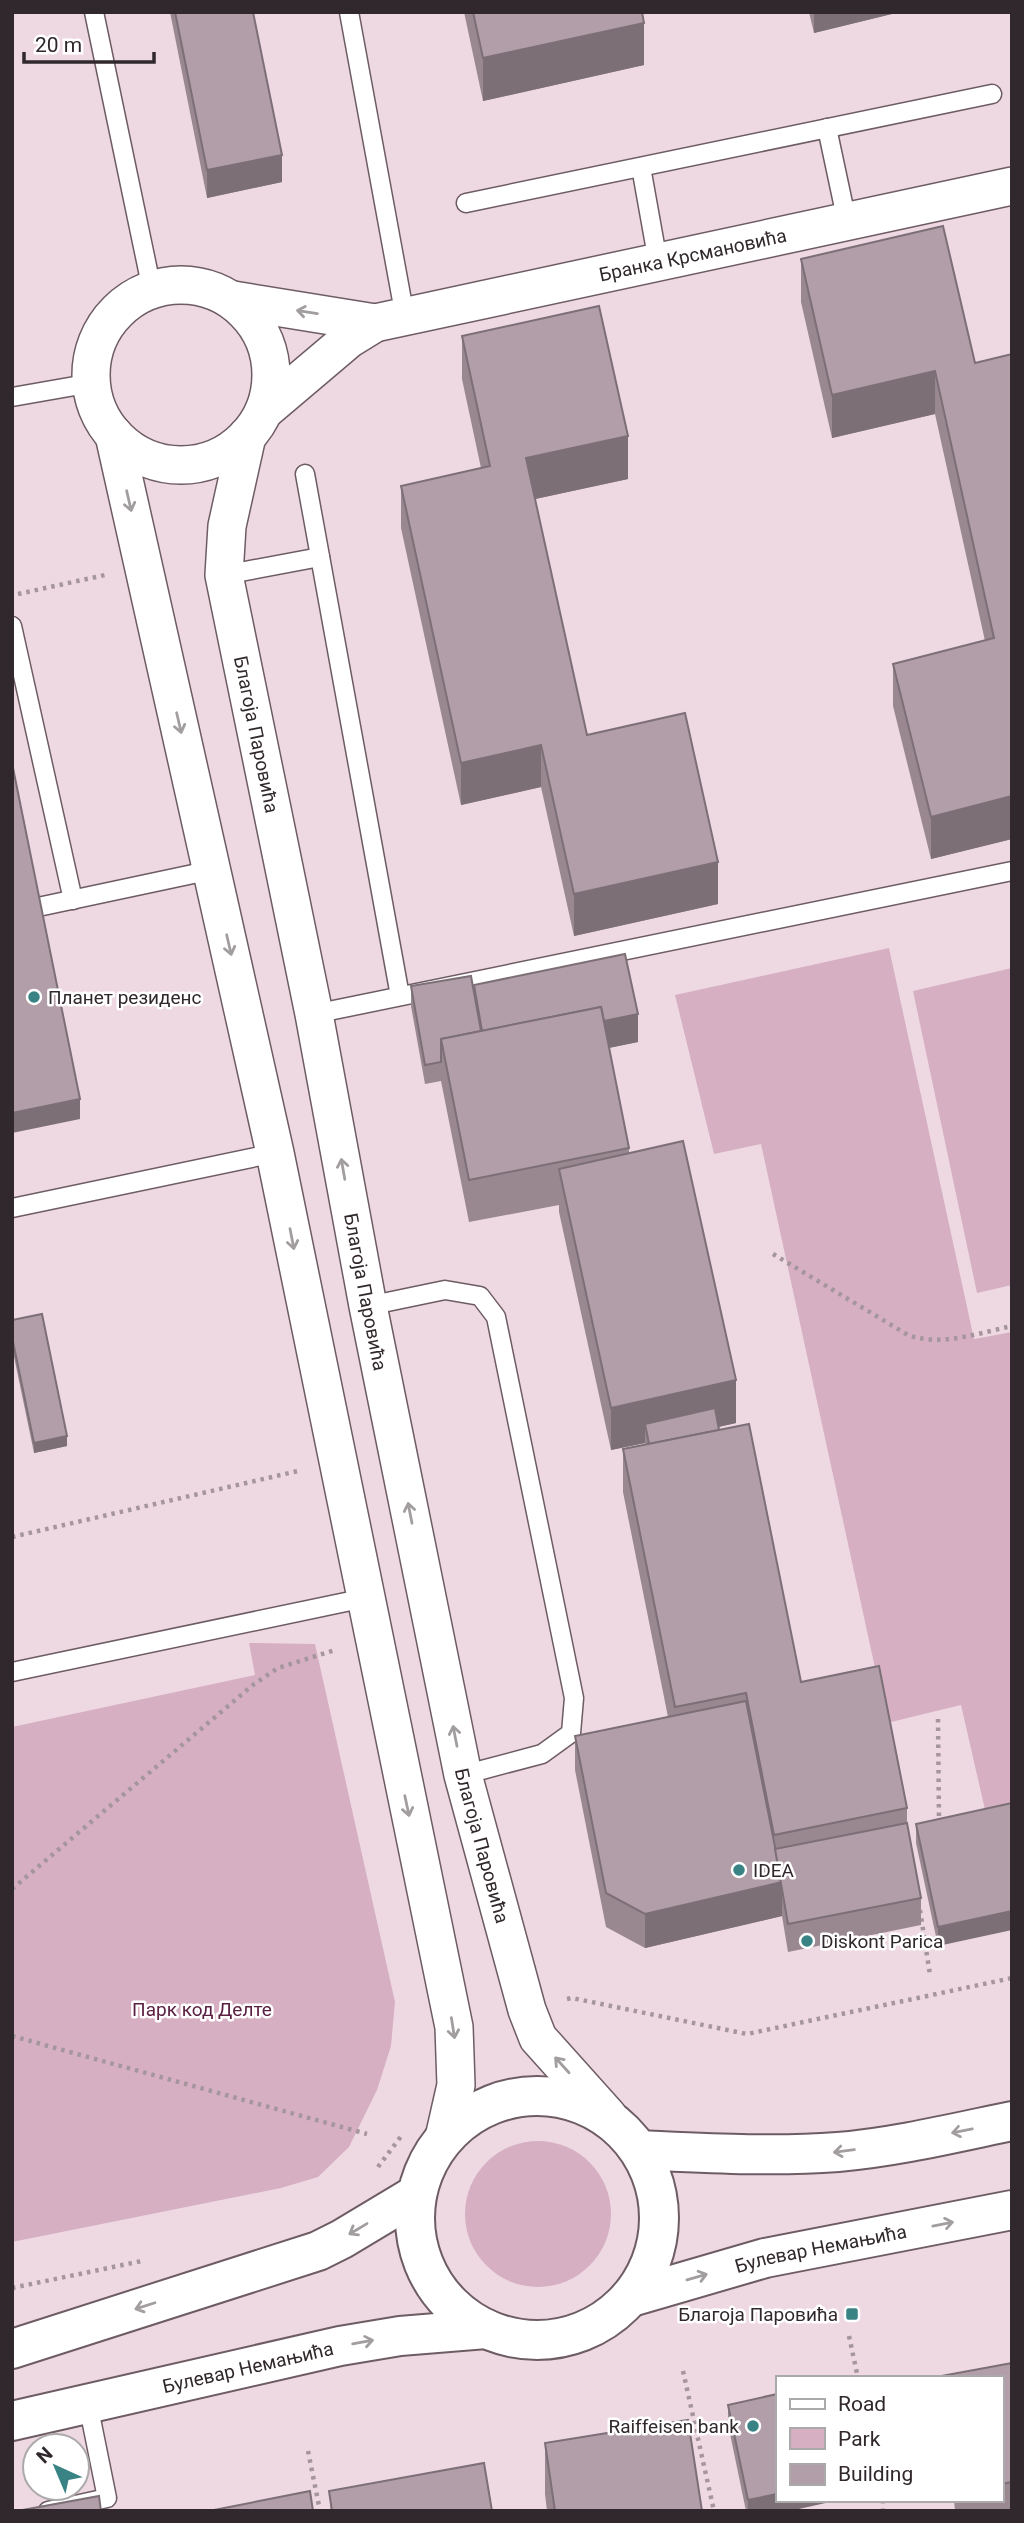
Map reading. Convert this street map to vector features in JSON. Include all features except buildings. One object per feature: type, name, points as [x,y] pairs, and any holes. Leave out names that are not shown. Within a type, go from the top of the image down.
[{"type":"street","name":"Бранка Крсмановића","points":[[256,424],[349,339],[390,320],[1012,186]]},
{"type":"street","points":[[169,286],[202,286],[233,300],[251,317],[264,338],[271,362],[271,387],[256,424],[228,452],[205,462],[180,465],[156,461],[132,451],[114,435],[99,411],[92,383],[92,363],[106,326],[118,310],[134,298],[169,286]]},
{"type":"street","name":"Бранка Крсмановића","points":[[233,300],[390,320]]},
{"type":"street","name":"Благоја Паровића","points":[[256,424],[226,526],[224,575],[314,1014],[368,1306],[463,1775],[527,2010],[538,2038],[608,2116]]},
{"type":"street","points":[[114,435],[275,1153],[454,2027],[456,2085],[444,2138]]},
{"type":"street","points":[[539,2095],[575,2101],[608,2116],[640,2150],[654,2178],[660,2208],[658,2241],[648,2270],[631,2297],[612,2315],[589,2329],[538,2341],[512,2338],[486,2329],[459,2312],[436,2288],[421,2259],[415,2227],[417,2194],[427,2164],[444,2138],[470,2114],[503,2099],[539,2095]]},
{"type":"street","points":[[640,2150],[759,2156],[841,2151],[912,2141],[1012,2121]]},
{"type":"street","points":[[12,2349],[318,2251],[417,2194]]},
{"type":"street","name":"Булевар Немањића","points":[[631,2297],[765,2258],[1012,2210]]},
{"type":"street","name":"Булевар Немањића","points":[[12,2421],[340,2346],[400,2336],[486,2329]]},
{"type":"lane","points":[[94,12],[152,290]]},
{"type":"lane","points":[[349,12],[390,320]]},
{"type":"lane","points":[[466,203],[992,94]]},
{"type":"lane","points":[[827,128],[847,222]]},
{"type":"lane","points":[[641,167],[658,262]]},
{"type":"lane","points":[[12,397],[92,383]]},
{"type":"lane","points":[[305,474],[400,996]]},
{"type":"lane","points":[[224,575],[320,557]]},
{"type":"lane","points":[[12,626],[72,900]]},
{"type":"lane","points":[[38,907],[212,870]]},
{"type":"lane","points":[[314,1014],[1012,871]]},
{"type":"lane","points":[[12,1208],[275,1153]]},
{"type":"lane","points":[[368,1306],[445,1290],[480,1296],[496,1317],[574,1698],[571,1733],[542,1754],[463,1775]]},
{"type":"lane","points":[[12,1672],[365,1598]]},
{"type":"lane","points":[[48,2511],[107,2498],[88,2404]]},
{"type":"path","points":[[12,595],[112,573]]},
{"type":"path","points":[[773,1254],[908,1335],[922,1340],[942,1340],[1012,1326]]},
{"type":"path","points":[[12,1537],[311,1469]]},
{"type":"path","points":[[12,1889],[254,1684],[278,1668],[340,1649]]},
{"type":"path","points":[[938,1719],[939,1831]]},
{"type":"path","points":[[920,1908],[930,1975]]},
{"type":"path","points":[[572,1998],[747,2034],[1012,1978]]},
{"type":"path","points":[[12,2036],[367,2134]]},
{"type":"path","points":[[376,2169],[404,2132]]},
{"type":"path","points":[[849,2336],[858,2376]]},
{"type":"path","points":[[683,2371],[714,2511]]},
{"type":"path","points":[[308,2451],[320,2511]]},
{"type":"green space","points":[[889,948],[974,1339],[1012,1332],[1012,1818],[988,1823],[961,1705],[887,1723],[761,1144],[714,1154],[675,995]]},
{"type":"green space","points":[[1012,968],[1012,1285],[977,1293],[913,991]]},
{"type":"green space","name":"Парк код Делте","points":[[249,1643],[315,1644],[395,2002],[391,2046],[377,2090],[349,2147],[318,2177],[281,2188],[12,2242],[12,1727],[255,1675]]},
{"type":"green space","points":[[538,2141],[566,2146],[590,2162],[606,2186],[611,2214],[606,2242],[590,2266],[566,2282],[538,2287],[510,2282],[486,2266],[470,2242],[465,2214],[470,2186],[486,2162],[510,2146]]},
{"type":"place","name":"Планет резиденс","points":[[34,997]]},
{"type":"place","name":"IDEA","points":[[739,1870]]},
{"type":"place","name":"Diskont Parica","points":[[807,1941]]},
{"type":"place","name":"Благоја Паровића","points":[[852,2314]]},
{"type":"place","name":"Raiffeisen bank","points":[[753,2426]]}]
